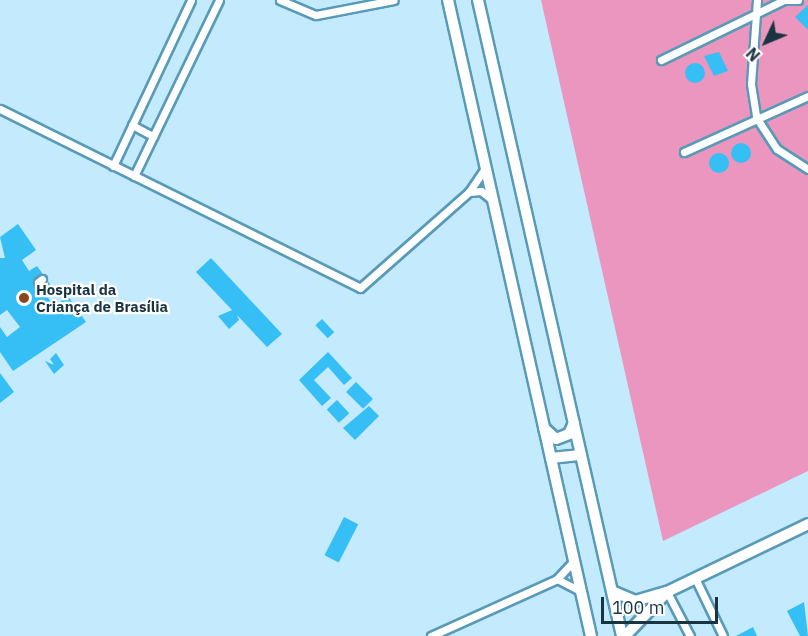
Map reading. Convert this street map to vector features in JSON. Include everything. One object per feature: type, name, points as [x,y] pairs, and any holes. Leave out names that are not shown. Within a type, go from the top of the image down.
[{"type":"main road","points":[[447,0],[591,636]]},
{"type":"main road","points":[[478,0],[623,636]]},
{"type":"main road","points":[[544,428],[556,439],[569,434],[574,423]]},
{"type":"main road","points":[[551,458],[581,455]]},
{"type":"main road","points":[[612,591],[635,601],[668,592],[808,524]]},
{"type":"main road","points":[[623,636],[668,592]]},
{"type":"street","points":[[113,166],[191,0]]},
{"type":"street","points":[[134,176],[219,0]]},
{"type":"street","points":[[280,0],[316,15],[394,0]]},
{"type":"street","points":[[757,0],[753,16],[756,117],[777,149],[808,169]]},
{"type":"street","points":[[661,60],[784,0],[798,0]]},
{"type":"street","points":[[684,153],[756,117],[808,96]]},
{"type":"street","points":[[0,109],[360,288],[469,192],[485,167]]},
{"type":"street","points":[[132,125],[153,136]]},
{"type":"street","points":[[469,192],[481,191],[492,200]]},
{"type":"street","points":[[431,636],[558,579],[574,561]]},
{"type":"street","points":[[695,578],[723,636]]},
{"type":"street","points":[[558,579],[581,591]]},
{"type":"street","points":[[668,592],[690,636]]},
{"type":"shaded area","points":[[541,0],[808,0],[808,471],[663,541]]},
{"type":"building","points":[[808,5],[808,30],[795,17]]},
{"type":"building","points":[[719,52],[728,71],[714,76],[704,56]]},
{"type":"building","points":[[695,63],[702,66],[705,73],[702,80],[695,83],[688,80],[685,73],[688,66]]},
{"type":"building","points":[[741,143],[748,146],[751,153],[748,160],[741,163],[734,160],[731,153],[734,146]]},
{"type":"building","points":[[719,153],[726,156],[729,163],[726,170],[719,173],[712,170],[709,163],[712,156]]},
{"type":"building","name":"Hospital da Criança de Brasília","points":[[18,224],[36,250],[22,260],[29,271],[37,266],[52,287],[44,292],[54,306],[68,296],[86,322],[13,371],[0,352],[0,327],[7,337],[20,327],[7,310],[0,315],[0,258],[5,258],[0,237]]},
{"type":"building","points":[[211,258],[282,334],[267,347],[237,315],[239,320],[229,329],[218,316],[232,310],[196,272]]},
{"type":"building","points":[[322,319],[334,332],[328,338],[315,325]]},
{"type":"building","points":[[328,352],[352,378],[344,385],[328,367],[314,380],[331,398],[322,406],[299,380]]},
{"type":"building","points":[[56,353],[64,365],[54,374],[45,361],[54,365],[50,359]]},
{"type":"building","points":[[0,373],[14,392],[0,403]]},
{"type":"building","points":[[356,382],[373,399],[363,409],[346,392]]},
{"type":"building","points":[[337,400],[349,413],[339,423],[327,410]]},
{"type":"building","points":[[369,406],[379,416],[355,440],[343,428]]},
{"type":"building","points":[[344,517],[358,524],[339,563],[324,555]]},
{"type":"building","points":[[804,602],[808,636],[800,636],[787,611]]},
{"type":"building","points":[[753,627],[757,636],[736,636]]},
{"type":"place","name":"Hospital da Criança de Brasília","points":[[24,298]]}]
